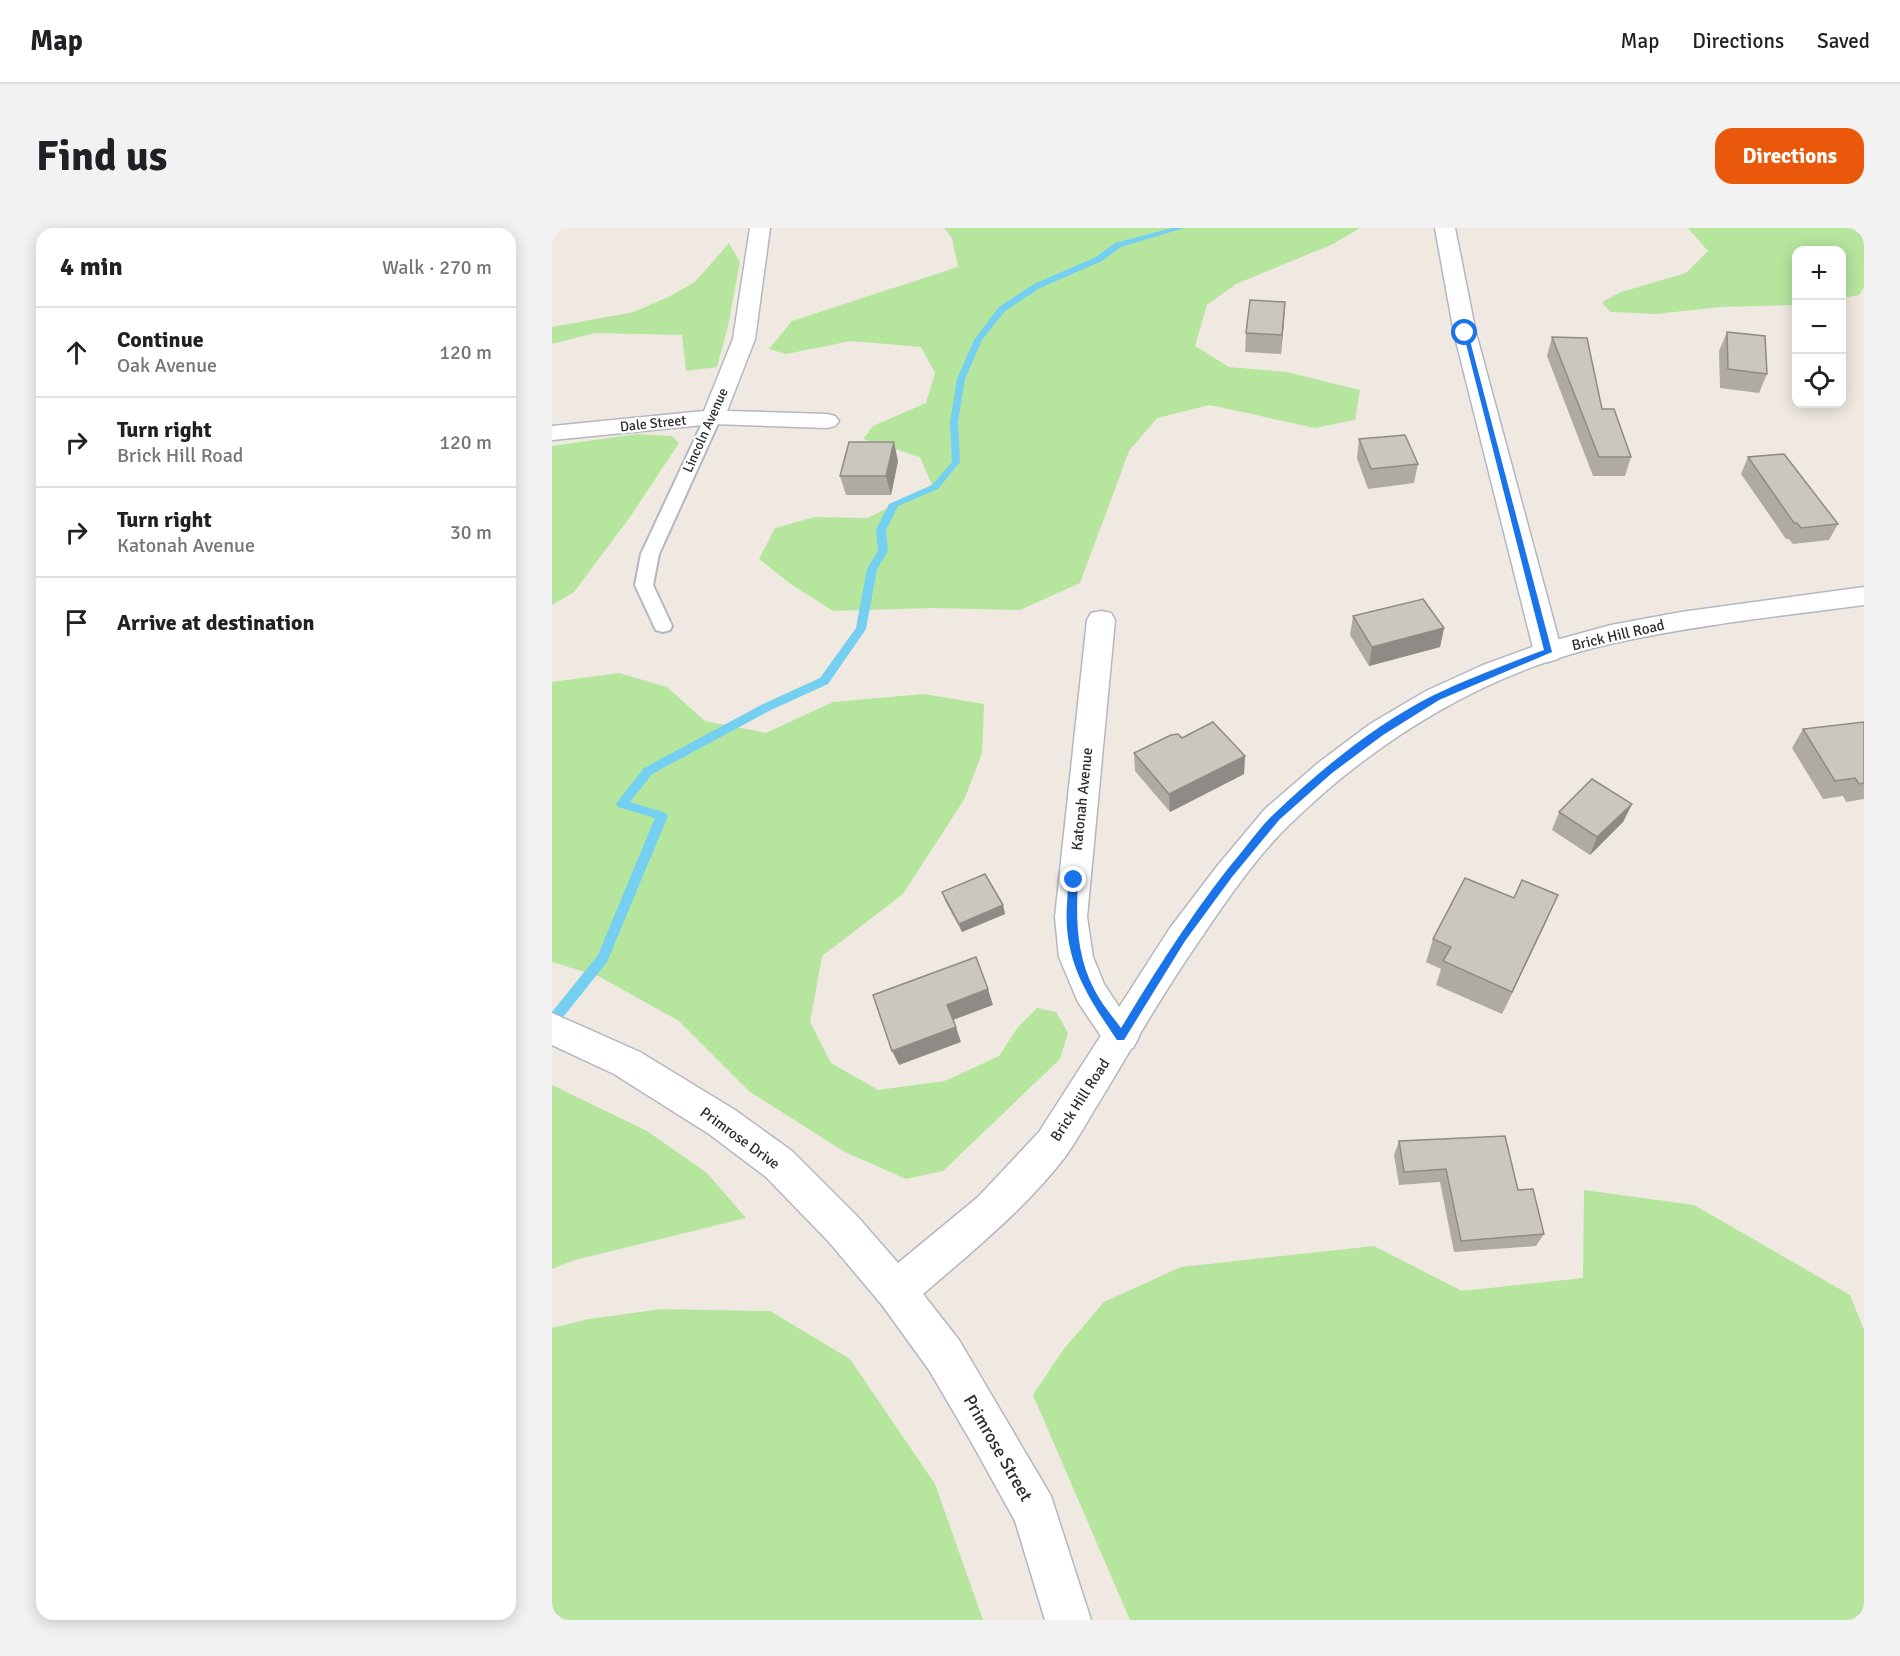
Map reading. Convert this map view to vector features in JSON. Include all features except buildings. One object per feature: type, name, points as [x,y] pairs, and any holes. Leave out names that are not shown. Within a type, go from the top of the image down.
[{"type":"street","name":"Lincoln Avenue","points":[[713,417],[744,339],[760,228]]},
{"type":"street","points":[[1445,228],[1465,333],[1548,652]]},
{"type":"street","name":"Dale Street","points":[[552,433],[713,417],[827,421]]},
{"type":"street","name":"Brick Hill Road","points":[[896,1291],[992,1210],[1052,1144],[1182,939],[1229,874],[1276,818],[1329,771],[1380,732],[1436,698],[1493,672],[1548,652],[1611,634],[1681,621],[1864,596]]},
{"type":"street","name":"Katonah Avenue","points":[[1101,620],[1071,918],[1076,957],[1090,992],[1121,1037]]},
{"type":"street","name":"Primrose Drive","points":[[552,1028],[627,1063],[722,1122],[779,1164],[843,1229],[896,1291]]},
{"type":"street","name":"Primrose Street","points":[[896,1291],[944,1355],[1035,1512],[1068,1620]]},
{"type":"lane","name":"Lincoln Avenue","points":[[663,626],[644,585],[650,555],[713,417]]},
{"type":"green space","points":[[944,228],[1360,228],[1333,244],[1236,284],[1207,305],[1195,346],[1229,367],[1287,372],[1360,390],[1355,420],[1315,428],[1210,405],[1157,418],[1129,451],[1080,583],[1020,610],[932,608],[833,611],[792,585],[759,559],[775,528],[815,517],[868,518],[932,485],[920,457],[863,439],[873,426],[926,403],[935,373],[921,347],[851,341],[786,354],[769,349],[792,321],[958,267],[952,238]]},
{"type":"green space","points":[[1688,228],[1864,228],[1864,287],[1859,295],[1846,297],[1846,246],[1792,246],[1792,305],[1720,307],[1656,314],[1610,312],[1602,302],[1621,292],[1686,273],[1708,251]]},
{"type":"green space","points":[[729,243],[740,262],[728,326],[717,367],[686,371],[682,335],[595,333],[552,344],[552,327],[634,312],[695,282]]},
{"type":"green space","points":[[637,434],[672,436],[679,443],[630,517],[574,592],[552,605],[552,446]]},
{"type":"green space","points":[[619,673],[667,687],[705,721],[766,733],[833,702],[924,694],[984,704],[982,753],[965,798],[903,894],[822,956],[810,1022],[831,1063],[878,1090],[945,1081],[999,1056],[1018,1027],[1037,1008],[1056,1012],[1068,1033],[1060,1059],[943,1171],[906,1179],[845,1152],[750,1092],[679,1021],[598,976],[552,962],[552,682]]},
{"type":"green space","points":[[552,1085],[647,1131],[707,1173],[746,1218],[575,1260],[552,1269]]},
{"type":"green space","points":[[1584,1190],[1694,1205],[1850,1295],[1864,1330],[1864,1620],[1130,1620],[1033,1395],[1063,1350],[1104,1302],[1181,1267],[1374,1246],[1462,1291],[1583,1278]]},
{"type":"green space","points":[[662,1309],[770,1311],[850,1359],[935,1484],[983,1620],[552,1620],[552,1328],[589,1319]]},
{"type":"waterway","points":[[552,1022],[603,958],[662,816],[622,804],[648,771],[767,707],[824,681],[861,629],[872,569],[883,551],[881,530],[894,504],[935,487],[956,462],[954,422],[961,379],[978,340],[1002,309],[1037,286],[1099,259],[1118,245],[1180,228]]},
{"type":"route","points":[[1074,880],[1071,918],[1076,957],[1090,992],[1121,1037],[1182,939],[1229,874],[1276,818],[1329,771],[1380,732],[1436,698],[1493,672],[1548,652],[1465,333]]}]
